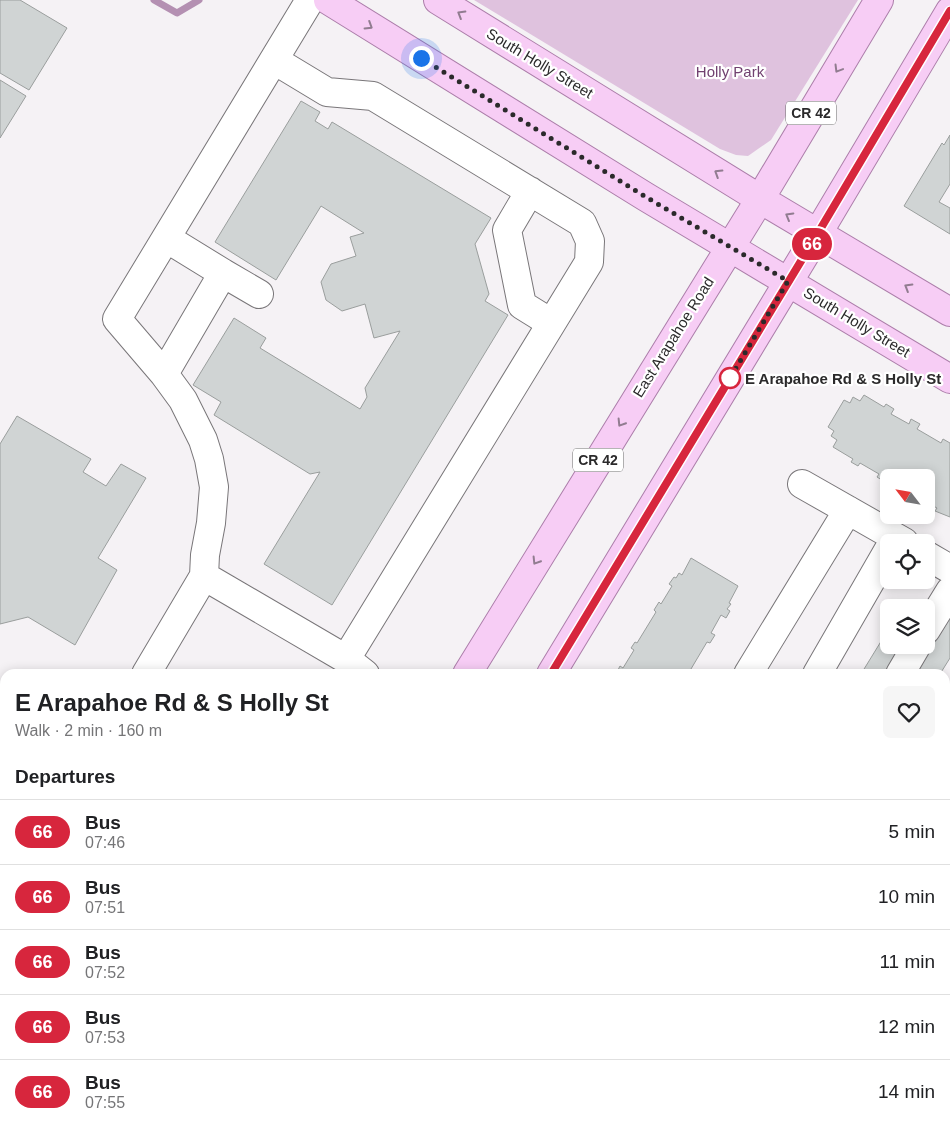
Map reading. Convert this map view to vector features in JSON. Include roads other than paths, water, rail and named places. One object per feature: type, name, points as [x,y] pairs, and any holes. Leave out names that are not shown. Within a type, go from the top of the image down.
[{"type":"main road","name":"South Holly Street","points":[[328,0],[729,247],[950,379]]},
{"type":"main road","name":"South Holly Street","points":[[438,0],[760,199],[950,312]]},
{"type":"main road","name":"East Arapahoe Road","points":[[470,669],[760,199],[879,0]]},
{"type":"main road","points":[[554,669],[948,19]]},
{"type":"street","points":[[149,669],[204,576],[214,488],[210,459],[204,440],[183,400],[164,374],[117,319],[310,0]]},
{"type":"street","points":[[274,60],[327,92],[372,96],[582,223],[590,240],[589,262],[551,323],[361,669]]},
{"type":"street","points":[[530,191],[507,230],[522,305],[551,323]]},
{"type":"street","points":[[166,238],[259,294]]},
{"type":"street","points":[[164,374],[223,273]]},
{"type":"street","points":[[802,484],[848,510],[882,534]]},
{"type":"street","points":[[751,669],[848,510]]},
{"type":"street","points":[[935,561],[950,569]]},
{"type":"street","points":[[820,669],[880,568]]},
{"type":"street","points":[[204,576],[358,669]]},
{"type":"street","points":[[935,615],[950,591]]},
{"type":"street","points":[[903,669],[912,654]]},
{"type":"waterway","points":[[154,0],[177,13],[199,0]]},
{"type":"place","name":"E Arapahoe Rd & S Holly St","points":[[730,378]]},
{"type":"park label","name":"Holly Park","points":[[730,71]]}]
